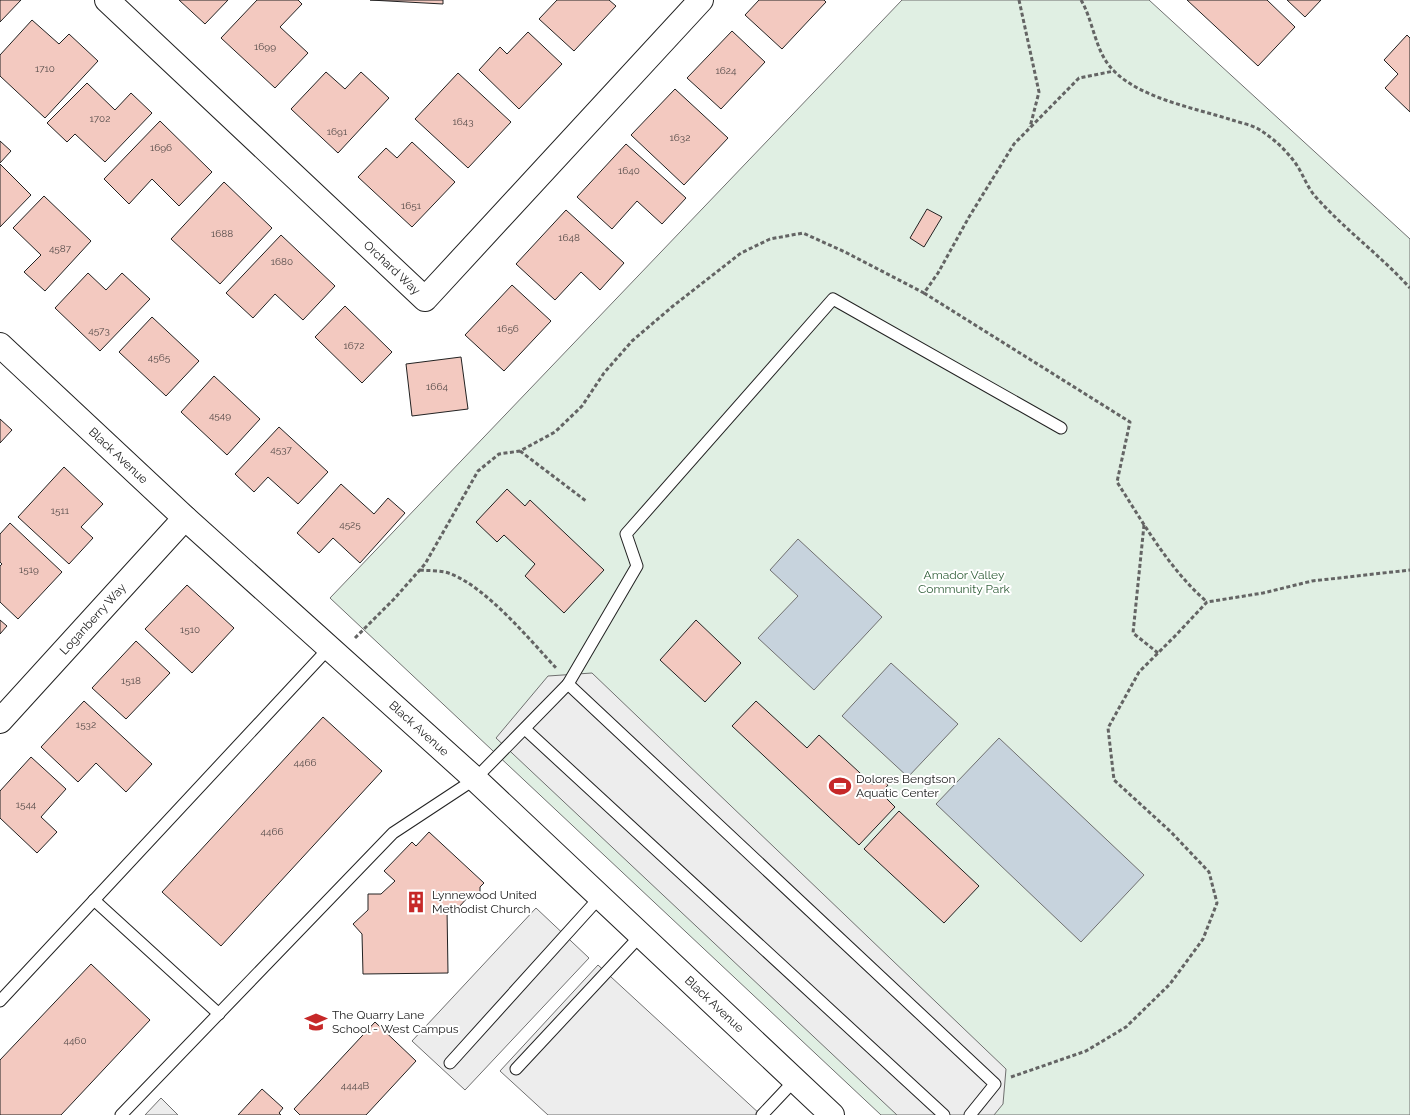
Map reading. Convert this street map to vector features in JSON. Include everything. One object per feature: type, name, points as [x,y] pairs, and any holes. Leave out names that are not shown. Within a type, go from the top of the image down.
[{"type":"street","name":"Orchard Way","points":[[107,0],[425,299],[701,0]]},
{"type":"street","name":"Black Avenue","points":[[0,345],[185,518],[475,779],[832,1115]]},
{"type":"street","name":"Loganberry Way","points":[[0,721],[185,518]]},
{"type":"lane","points":[[122,1115],[393,833],[475,779],[525,729],[566,680],[637,566],[626,534],[833,299],[1061,428]]},
{"type":"lane","points":[[0,1001],[94,900],[333,652]]},
{"type":"lane","points":[[566,680],[995,1084],[970,1115]]},
{"type":"lane","points":[[525,729],[944,1115]]},
{"type":"lane","points":[[450,1063],[600,897]]},
{"type":"lane","points":[[94,900],[219,1014]]},
{"type":"lane","points":[[516,1069],[641,935]]},
{"type":"lane","points":[[762,1115],[795,1080]]},
{"type":"path","points":[[1019,0],[1039,92],[1030,128]]},
{"type":"path","points":[[1081,0],[1088,12],[1102,55],[1114,71],[1140,90],[1176,104],[1258,129],[1282,147],[1296,164],[1313,194],[1336,219],[1388,264],[1410,288]]},
{"type":"path","points":[[924,293],[938,273],[969,217],[1014,144],[1079,78],[1114,71]]},
{"type":"path","points":[[333,652],[394,599],[425,564],[478,471],[499,454],[520,451],[555,432],[582,406],[604,373],[639,335],[741,253],[770,239],[803,233],[845,252],[924,293],[1130,422],[1117,482],[1161,550],[1188,585],[1207,602]]},
{"type":"path","points":[[520,451],[586,501]]},
{"type":"path","points":[[1144,524],[1133,634],[1159,653]]},
{"type":"path","points":[[420,570],[450,573],[498,606],[566,680]]},
{"type":"path","points":[[1005,1079],[1086,1051],[1126,1027],[1170,984],[1203,939],[1218,903],[1209,872],[1171,832],[1114,780],[1108,728],[1139,672],[1207,602],[1263,593],[1312,581],[1410,570]]},
{"type":"green space","name":"Amador Valley Community Park","points":[[902,0],[1149,0],[1410,239],[1410,1115],[881,1115],[330,598]]},
{"type":"shaded area","points":[[798,539],[882,617],[814,690],[758,638],[798,596],[770,570]]},
{"type":"shaded area","points":[[891,663],[958,724],[908,777],[842,716]]},
{"type":"shaded area","points":[[592,673],[1006,1069],[1003,1104],[994,1115],[897,1115],[496,738],[548,676]]},
{"type":"shaded area","points":[[999,738],[1144,875],[1081,942],[936,804]]},
{"type":"shaded area","points":[[536,908],[589,958],[465,1090],[412,1041]]},
{"type":"shaded area","points":[[598,965],[761,1115],[548,1115],[500,1071]]},
{"type":"shaded area","points":[[161,1098],[178,1115],[145,1115]]},
{"type":"building","points":[[0,0],[21,0],[0,22]]},
{"type":"building","points":[[179,0],[228,0],[205,24]]},
{"type":"building","points":[[257,0],[298,0],[302,4],[280,27],[308,53],[275,88],[221,38]]},
{"type":"building","points":[[370,0],[443,0],[443,4]]},
{"type":"building","points":[[557,0],[609,0],[616,6],[574,51],[539,19]]},
{"type":"building","points":[[759,0],[824,0],[826,2],[782,49],[745,15]]},
{"type":"building","points":[[1187,0],[1267,0],[1295,27],[1258,66]]},
{"type":"building","points":[[1287,0],[1321,0],[1305,17]]},
{"type":"building","points":[[32,20],[59,44],[69,34],[98,61],[45,118],[0,76],[0,55]]},
{"type":"building","points":[[732,31],[765,62],[721,109],[687,78]]},
{"type":"building","points":[[528,32],[562,64],[519,109],[479,70],[500,47],[507,54]]},
{"type":"building","points":[[1407,35],[1410,38],[1410,112],[1385,88],[1398,74],[1384,60]]},
{"type":"building","points":[[326,72],[345,89],[361,72],[389,98],[338,153],[291,109]]},
{"type":"building","points":[[458,73],[511,122],[468,168],[415,119]]},
{"type":"building","points":[[87,83],[115,110],[131,93],[152,113],[105,162],[75,134],[67,142],[47,123]]},
{"type":"building","points":[[675,89],[728,138],[684,185],[631,135]]},
{"type":"building","points":[[160,121],[212,172],[179,206],[152,179],[129,204],[104,179]]},
{"type":"building","points":[[0,141],[11,151],[0,163]]},
{"type":"building","points":[[412,142],[455,182],[412,227],[358,177],[386,148],[397,158]]},
{"type":"building","points":[[626,144],[686,198],[662,224],[637,201],[612,229],[577,197]]},
{"type":"building","points":[[0,164],[31,195],[0,227]]},
{"type":"building","points":[[224,182],[272,228],[220,284],[171,239]]},
{"type":"building","points":[[44,196],[91,241],[45,291],[24,272],[41,255],[13,228]]},
{"type":"building","points":[[927,209],[942,217],[924,247],[910,238]]},
{"type":"building","points":[[566,210],[624,263],[600,290],[581,272],[555,300],[516,264]]},
{"type":"building","points":[[281,235],[335,286],[303,320],[275,294],[253,318],[226,293]]},
{"type":"building","points":[[88,273],[106,290],[122,273],[150,299],[100,351],[55,308]]},
{"type":"building","points":[[512,285],[551,321],[504,371],[465,335]]},
{"type":"building","points":[[345,306],[392,352],[362,383],[315,337]]},
{"type":"building","points":[[152,317],[199,361],[166,396],[119,352]]},
{"type":"building","points":[[461,357],[468,409],[412,416],[406,364]]},
{"type":"building","points":[[214,376],[260,419],[227,455],[181,412]]},
{"type":"building","points":[[0,419],[12,430],[0,443]]},
{"type":"building","points":[[279,427],[328,472],[298,504],[268,477],[254,492],[235,474]]},
{"type":"building","points":[[64,467],[103,504],[81,527],[93,538],[69,564],[18,517]]},
{"type":"building","points":[[341,484],[374,514],[388,498],[405,513],[360,563],[333,538],[319,553],[297,533]]},
{"type":"building","points":[[507,489],[525,506],[530,500],[604,570],[564,613],[525,576],[535,564],[504,535],[497,542],[476,522]]},
{"type":"building","points":[[10,523],[62,572],[18,619],[0,602],[0,566],[2,564],[0,562],[0,534]]},
{"type":"building","points":[[187,585],[234,628],[192,673],[145,629]]},
{"type":"building","points":[[0,620],[7,626],[0,634]]},
{"type":"building","points":[[696,620],[741,663],[705,702],[660,660]]},
{"type":"building","points":[[136,641],[170,673],[126,719],[92,688]]},
{"type":"building","points":[[84,701],[152,764],[126,792],[96,763],[78,782],[41,747]]},
{"type":"building","points":[[756,701],[807,748],[819,735],[873,785],[880,778],[888,785],[881,793],[895,807],[859,845],[732,726]]},
{"type":"building","points":[[323,717],[382,771],[221,946],[162,892]]},
{"type":"building","points":[[31,757],[66,789],[41,817],[57,832],[37,853],[0,818],[0,791]]},
{"type":"building","points":[[899,811],[979,886],[944,923],[864,849]]},
{"type":"building","name":"Lynnewood United Methodist Church","points":[[429,832],[484,883],[480,887],[480,896],[470,895],[458,908],[447,909],[448,973],[363,974],[362,934],[353,924],[368,910],[368,894],[381,894],[395,881],[384,871],[412,842],[416,846]]},
{"type":"building","points":[[91,964],[150,1020],[61,1115],[0,1115],[0,1060]]},
{"type":"building","name":"The Quarry Lane School - West Campus","points":[[375,1022],[416,1061],[366,1115],[300,1115],[294,1109]]},
{"type":"building","points":[[262,1089],[283,1108],[279,1113],[281,1115],[238,1115]]},
{"type":"place","name":"Dolores Bengtson Aquatic Center","points":[[840,786]]},
{"type":"place","name":"Lynnewood United Methodist Church","points":[[416,902]]},
{"type":"place","name":"The Quarry Lane School - West Campus","points":[[316,1022]]}]
